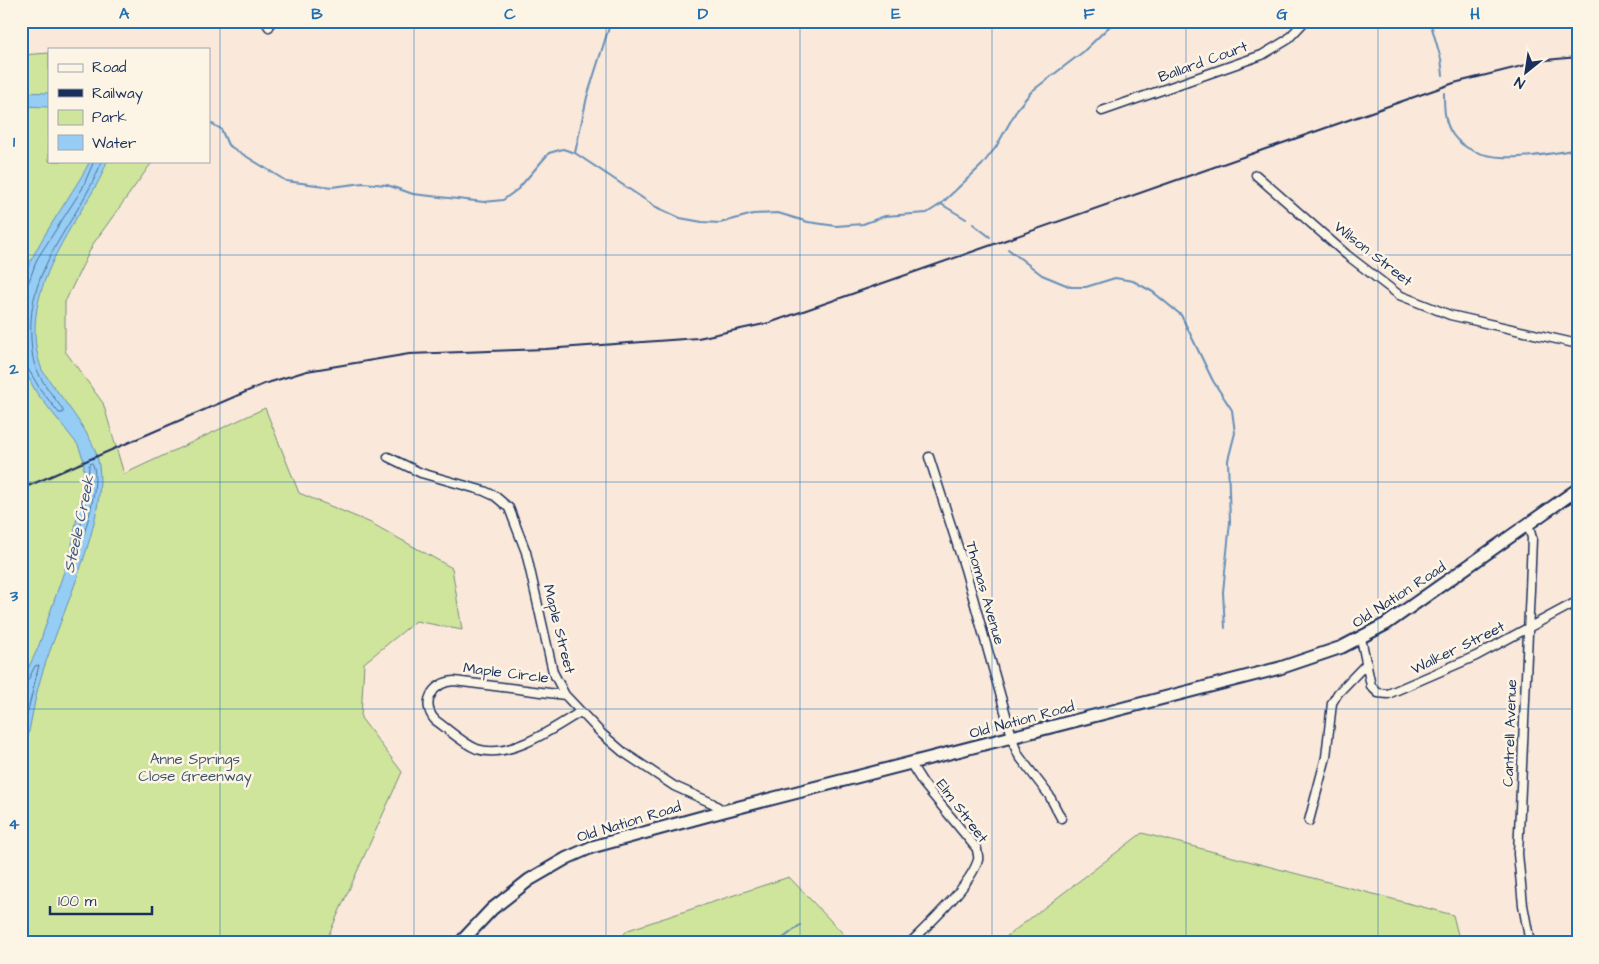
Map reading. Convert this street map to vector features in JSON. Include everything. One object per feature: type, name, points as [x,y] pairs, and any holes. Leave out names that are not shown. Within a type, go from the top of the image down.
[{"type":"main road","name":"Old Nation Road","points":[[460,943],[492,909],[511,893],[566,858],[631,835],[1280,668],[1328,652],[1361,638],[1411,608],[1578,488]]},
{"type":"street","name":"Ballard Court","points":[[1102,112],[1262,55],[1287,40],[1305,21]]},
{"type":"street","name":"Wilson Street","points":[[1256,175],[1348,255],[1399,295],[1450,315],[1578,344]]},
{"type":"street","name":"Maple Street","points":[[388,457],[421,474],[496,496],[509,508],[526,552],[554,672],[565,694],[580,712],[623,752],[674,786],[712,803],[724,811]]},
{"type":"street","name":"Thomas Avenue","points":[[929,457],[954,531],[1019,756],[1050,795],[1061,818]]},
{"type":"street","name":"Cantrell Avenue","points":[[1528,524],[1532,538],[1518,854],[1523,905],[1530,943]]},
{"type":"street","name":"Walker Street","points":[[1361,638],[1367,662],[1369,682],[1378,693],[1391,694],[1476,656],[1578,601]]},
{"type":"street","points":[[1309,822],[1326,757],[1332,703],[1338,693],[1367,662]]},
{"type":"street","name":"Maple Circle","points":[[565,694],[454,681],[440,684],[434,689],[428,701],[431,715],[435,720],[477,749],[493,751],[525,742],[580,712]]},
{"type":"street","name":"Elm Street","points":[[910,943],[943,910],[968,879],[978,859],[977,849],[923,783],[911,764]]},
{"type":"green space","name":"Anne Springs Close Greenway","points":[[48,53],[48,162],[152,162],[93,244],[65,302],[65,351],[103,403],[124,474],[265,408],[299,493],[371,523],[452,568],[462,630],[416,621],[364,663],[361,718],[402,772],[325,943],[21,943],[21,55]]},
{"type":"green space","points":[[1142,833],[1453,915],[1460,943],[998,943]]},
{"type":"green space","points":[[789,877],[852,943],[615,943],[628,930]]},
{"type":"water","points":[[21,92],[48,93],[48,107],[21,106]]},
{"type":"water","name":"Steele Creek","points":[[89,162],[107,162],[50,268],[37,308],[35,328],[36,349],[42,370],[81,425],[94,447],[100,481],[97,510],[79,574],[44,667],[27,740],[21,746],[22,681],[38,648],[71,551],[83,483],[84,461],[78,445],[36,392],[21,363],[20,299],[31,260]]},
{"type":"waterway","points":[[575,153],[587,97],[611,21]]},
{"type":"waterway","points":[[210,123],[221,129],[228,145],[286,181],[332,187],[363,183],[387,185],[413,194],[484,202],[503,200],[518,189],[549,153],[563,149],[575,153],[656,207],[680,218],[720,223],[753,214],[778,213],[808,222],[836,226],[863,224],[885,216],[927,213],[941,204],[982,165],[996,147],[1018,108],[1032,91],[1083,52],[1115,21]]},
{"type":"waterway","points":[[1430,21],[1441,59],[1443,75]]},
{"type":"waterway","points":[[1444,93],[1445,115],[1450,130],[1464,146],[1478,153],[1511,157],[1578,149]]},
{"type":"waterway","points":[[941,204],[966,219]]},
{"type":"waterway","points":[[973,224],[990,237]]},
{"type":"waterway","points":[[1008,249],[1042,275],[1071,287],[1086,287],[1115,278],[1133,281],[1153,292],[1181,315],[1213,381],[1232,410],[1235,433],[1228,460],[1230,522],[1223,592],[1225,628]]},
{"type":"waterway","points":[[777,943],[800,925]]},
{"type":"railway","points":[[21,489],[264,384],[307,371],[409,354],[546,349],[698,338],[769,323],[1454,83],[1546,60],[1578,57]]}]
